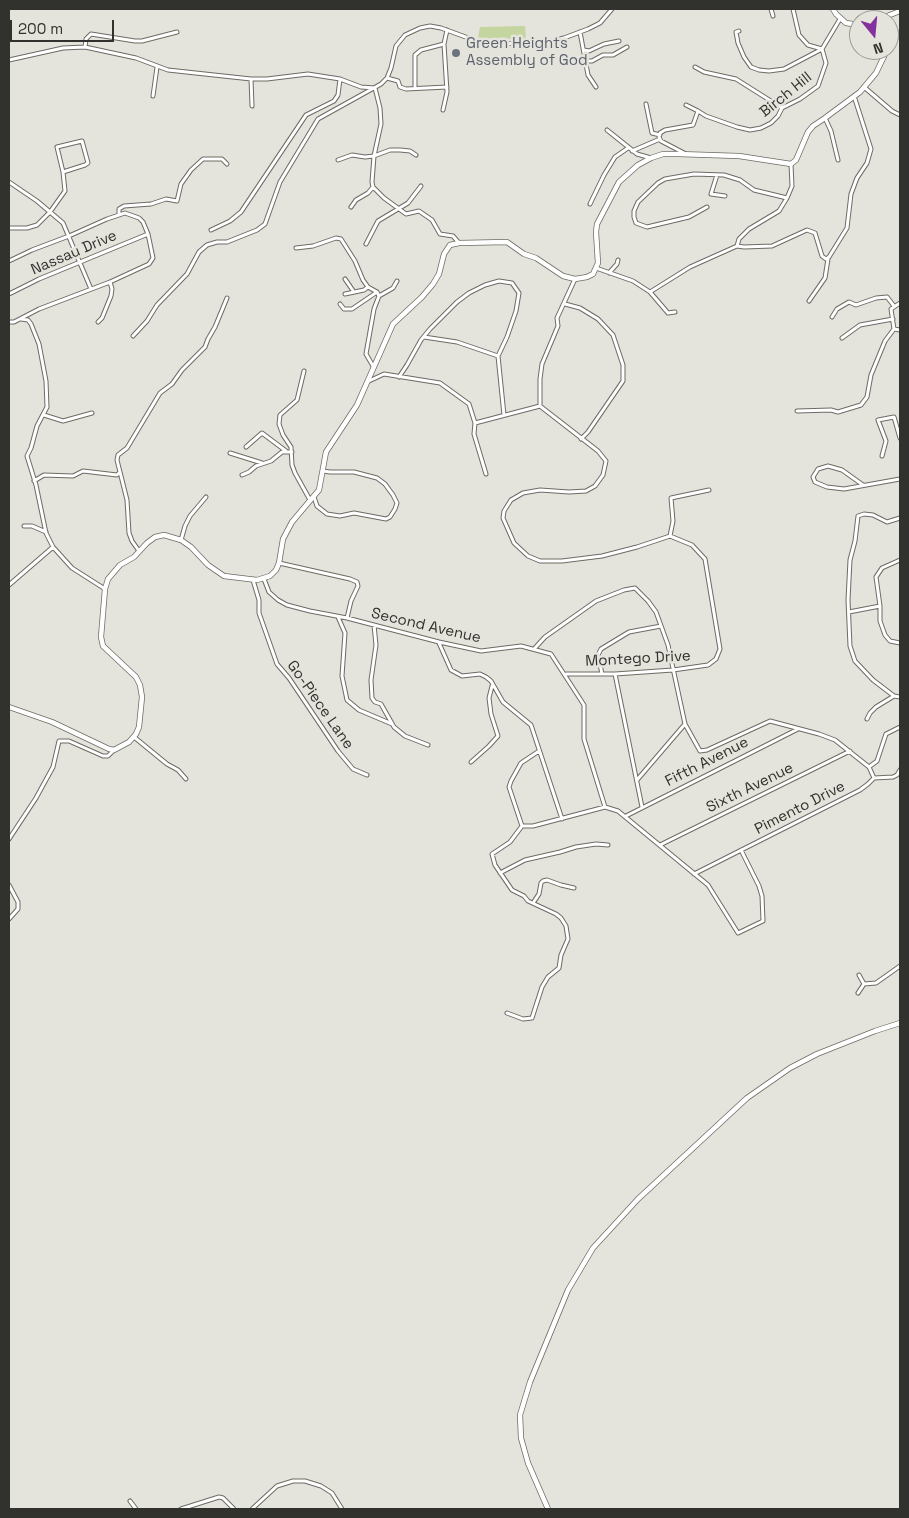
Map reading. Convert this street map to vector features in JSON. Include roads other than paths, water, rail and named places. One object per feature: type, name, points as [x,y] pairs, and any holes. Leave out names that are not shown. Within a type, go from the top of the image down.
[{"type":"street","points":[[133,336],[147,321],[156,304],[187,274],[199,252],[207,245],[227,242],[257,230],[265,224],[280,182],[318,119],[375,88],[387,78],[396,46],[405,35],[420,28],[430,26],[482,43],[542,44],[564,38],[600,23],[612,9]]},
{"type":"street","points":[[771,9],[772,16]]},
{"type":"street","points":[[794,9],[799,35],[808,45],[822,49]]},
{"type":"street","points":[[833,9],[840,19],[849,23]]},
{"type":"street","points":[[739,31],[736,32],[738,43],[751,67],[769,71],[784,69],[822,49],[840,19]]},
{"type":"street","points":[[443,110],[447,87],[444,44],[447,30]]},
{"type":"street","points":[[85,47],[86,39],[91,34],[135,41],[177,32]]},
{"type":"street","points":[[580,32],[588,75],[596,87]]},
{"type":"street","points":[[584,50],[590,51],[604,44],[619,41]]},
{"type":"street","points":[[415,88],[415,55],[421,50],[444,44]]},
{"type":"street","points":[[9,60],[63,48],[85,47],[136,58],[168,70],[251,79],[308,74],[340,79],[361,86],[375,88]]},
{"type":"street","points":[[586,61],[603,55],[613,55],[627,48]]},
{"type":"street","name":"Birch Hill","points":[[686,105],[717,120],[750,130],[771,124],[782,108],[800,99],[818,86],[826,63],[822,49]]},
{"type":"street","points":[[9,839],[36,798],[53,767],[59,741],[69,741],[103,756],[108,756],[114,750],[129,742],[134,737],[139,726],[142,697],[140,685],[136,677],[103,646],[101,638],[105,589],[108,579],[113,572],[140,552],[146,543],[155,537],[164,536],[181,540],[191,547],[208,565],[224,576],[253,580],[264,579],[270,576],[276,570],[279,563],[284,539],[292,522],[318,490],[326,452],[351,416],[393,324],[433,284],[439,274],[444,254],[450,245],[459,243],[507,242],[520,252],[536,258],[562,276],[575,279],[587,277],[593,274],[598,263],[597,224],[619,182],[638,165],[663,154],[739,156],[790,164],[796,160],[808,132],[813,126],[854,96],[876,73],[882,60]]},
{"type":"street","points":[[153,96],[156,67]]},
{"type":"street","points":[[695,67],[704,72],[736,79],[782,108]]},
{"type":"street","points":[[387,78],[398,81],[400,87],[406,89],[447,87]]},
{"type":"street","points":[[251,79],[252,106]]},
{"type":"street","points":[[211,230],[230,221],[241,212],[306,115],[334,101],[338,95],[340,79]]},
{"type":"street","points":[[864,86],[900,116]]},
{"type":"street","points":[[375,88],[380,108],[381,124],[374,156],[373,187],[406,214],[419,211],[432,220],[440,234],[452,236],[459,243]]},
{"type":"street","points":[[809,301],[825,278],[828,259],[847,228],[851,194],[857,178],[867,163],[871,149],[854,96]]},
{"type":"street","points":[[646,104],[652,133],[660,137],[661,141],[687,154]]},
{"type":"street","points":[[632,151],[660,137],[665,130],[693,125],[698,111]]},
{"type":"street","points":[[825,118],[831,131],[838,160]]},
{"type":"street","points":[[607,130],[632,151],[651,158]]},
{"type":"street","points":[[9,228],[27,228],[37,225],[50,212],[66,191],[57,147],[82,141],[88,163],[63,172]]},
{"type":"street","points":[[590,204],[615,157],[628,148]]},
{"type":"street","points":[[338,160],[352,155],[365,157],[374,156],[382,152],[400,150],[410,151],[416,155]]},
{"type":"street","points":[[119,215],[118,209],[124,206],[151,204],[166,199],[177,201],[181,184],[191,170],[203,159],[222,159],[227,164]]},
{"type":"street","points":[[737,246],[739,239],[749,230],[779,211],[792,186],[790,164]]},
{"type":"street","points":[[707,206],[690,217],[647,227],[636,224],[634,217],[634,211],[638,202],[651,188],[665,180],[694,174],[724,175],[740,180],[754,190],[787,198]]},
{"type":"street","points":[[717,175],[710,194],[725,196]]},
{"type":"street","points":[[9,182],[62,223],[91,289]]},
{"type":"street","points":[[366,244],[378,221],[408,202],[421,186]]},
{"type":"street","points":[[351,207],[356,200],[368,194],[373,187]]},
{"type":"street","points":[[9,261],[126,213],[139,218],[143,222],[148,234],[152,261],[110,282],[10,322]]},
{"type":"street","points":[[650,292],[690,267],[737,246],[772,246],[807,230],[815,233],[822,256],[828,259]]},
{"type":"street","name":"Nassau Drive","points":[[9,294],[39,279],[148,234]]},
{"type":"street","points":[[296,248],[313,246],[336,238],[341,239],[355,261],[363,280],[379,296]]},
{"type":"street","points":[[609,273],[618,260]]},
{"type":"street","points":[[596,268],[633,281],[650,292],[668,313],[675,312]]},
{"type":"street","points":[[345,279],[354,292]]},
{"type":"street","points":[[540,406],[542,364],[558,326],[557,318],[575,279]]},
{"type":"street","points":[[374,366],[366,354],[374,309],[379,296],[393,288],[397,281]]},
{"type":"street","points":[[399,377],[408,366],[423,337],[448,310],[469,293],[485,285],[499,281],[512,283],[519,293],[516,311],[498,356],[504,415]]},
{"type":"street","points":[[98,322],[102,318],[112,296],[110,282]]},
{"type":"street","points":[[345,294],[364,290],[368,287]]},
{"type":"street","points":[[340,304],[344,309],[352,309],[377,292]]},
{"type":"street","points":[[832,317],[837,309],[849,302],[856,305],[876,298],[887,297],[894,306]]},
{"type":"street","points":[[140,552],[132,541],[129,532],[127,500],[117,460],[118,455],[128,448],[160,393],[172,384],[182,370],[205,348],[227,298]]},
{"type":"street","points":[[797,411],[831,410],[838,412],[861,404],[867,397],[871,375],[885,341],[894,329],[891,309],[900,303]]},
{"type":"street","points":[[565,304],[580,308],[598,319],[613,335],[622,365],[623,381],[582,439]]},
{"type":"street","points":[[20,318],[30,322],[39,344],[47,390],[47,407],[39,421],[32,448],[27,456],[46,532],[53,547],[72,568],[105,589]]},
{"type":"street","points":[[842,338],[860,325],[893,319]]},
{"type":"street","points":[[894,329],[900,330]]},
{"type":"street","points":[[423,337],[457,342],[498,356]]},
{"type":"street","points":[[304,371],[297,400],[280,415],[278,424],[291,447],[292,465],[312,499],[327,514],[340,516],[354,513],[386,519],[390,517],[395,509],[397,503],[393,495],[385,484],[377,478],[354,472],[323,471]]},
{"type":"street","points":[[368,381],[384,374],[440,382],[469,404],[475,423],[474,434],[486,474]]},
{"type":"street","points":[[475,423],[540,406]]},
{"type":"street","points":[[540,406],[606,460],[603,475],[595,486],[586,491],[540,490],[524,493],[511,500],[504,511],[503,518],[514,543],[528,556],[540,561],[562,561],[602,556],[670,536],[673,521],[671,498],[709,490]]},
{"type":"street","points":[[44,415],[63,422],[92,413]]},
{"type":"street","points":[[882,456],[886,441],[878,420],[894,417],[900,432],[900,438]]},
{"type":"street","points":[[246,447],[262,433],[286,451],[292,452]]},
{"type":"street","points":[[242,475],[262,463],[271,461],[286,451]]},
{"type":"street","points":[[230,453],[262,463]]},
{"type":"street","points":[[863,485],[842,470],[828,466],[818,468],[813,477],[815,482],[827,487],[844,489],[900,479]]},
{"type":"street","points":[[34,481],[44,475],[73,476],[83,471],[117,475],[120,472]]},
{"type":"street","points":[[181,540],[184,526],[206,497]]},
{"type":"street","points":[[900,518],[888,522],[873,515],[864,514],[858,516],[855,541],[850,560],[848,612],[850,646],[855,661],[873,680],[894,696],[900,697]]},
{"type":"street","points":[[24,526],[32,526],[46,532]]},
{"type":"street","name":"Montego Drive","points":[[565,674],[615,674],[673,670],[708,665],[716,659],[720,649],[705,560],[692,545],[670,536]]},
{"type":"street","points":[[9,585],[53,547]]},
{"type":"street","points":[[900,560],[882,568],[876,577],[880,621],[885,635],[890,641],[900,643]]},
{"type":"street","points":[[279,563],[357,582],[358,586],[351,601],[347,618]]},
{"type":"street","name":"Second Avenue","points":[[264,579],[269,592],[287,605],[481,651],[514,646],[552,654],[584,704],[584,739],[605,807]]},
{"type":"street","name":"Go-Piece Lane","points":[[253,580],[260,600],[259,613],[277,664],[289,678],[338,751],[353,769],[367,775]]},
{"type":"street","points":[[534,649],[545,637],[596,601],[624,590],[635,588],[656,612],[673,670],[685,724],[700,751],[708,750],[770,721],[835,740],[869,767],[874,778],[893,777],[900,770]]},
{"type":"street","points":[[848,612],[880,606]]},
{"type":"street","points":[[337,616],[345,633],[342,676],[347,700],[358,710],[392,724]]},
{"type":"street","points":[[374,625],[376,645],[372,666],[371,694],[375,702],[381,704],[392,724],[405,736],[428,744]]},
{"type":"street","points":[[602,674],[598,654],[602,649],[629,632],[661,626]]},
{"type":"street","points":[[438,642],[450,670],[462,676],[483,675],[491,681],[503,702],[531,725],[562,819]]},
{"type":"street","points":[[615,674],[642,807]]},
{"type":"street","points":[[471,762],[498,736],[491,714],[489,698],[493,685]]},
{"type":"street","points":[[867,719],[876,707],[894,696]]},
{"type":"street","points":[[9,707],[52,722],[97,744],[114,750]]},
{"type":"street","points":[[637,780],[685,724]]},
{"type":"street","points":[[869,767],[877,761],[886,734],[900,727]]},
{"type":"street","name":"Fifth Avenue","points":[[626,816],[798,729]]},
{"type":"street","points":[[134,737],[178,770],[186,779]]},
{"type":"street","points":[[522,826],[509,787],[510,781],[522,763],[539,750]]},
{"type":"street","name":"Sixth Avenue","points":[[660,844],[850,752]]},
{"type":"street","name":"Pimento Drive","points":[[694,874],[860,790],[874,778]]},
{"type":"street","points":[[522,826],[533,826],[605,807],[618,811],[708,885],[738,934],[763,920],[760,891],[741,850]]},
{"type":"street","points":[[507,1013],[523,1019],[532,1018],[542,987],[548,977],[559,968],[563,948],[568,939],[566,926],[561,918],[512,890],[495,865],[492,854],[510,842],[522,826]]},
{"type":"street","points":[[500,873],[525,860],[576,847],[596,844],[608,845]]},
{"type":"street","points":[[533,903],[539,894],[543,881],[546,880],[574,888]]},
{"type":"street","points":[[9,885],[18,902],[18,909],[9,920]]},
{"type":"street","points":[[864,984],[876,984],[900,966]]},
{"type":"street","points":[[859,975],[864,984]]},
{"type":"street","points":[[858,993],[864,984]]},
{"type":"street","points":[[548,1509],[528,1462],[522,1438],[520,1415],[530,1382],[568,1290],[593,1248],[638,1199],[707,1138],[748,1098],[790,1068],[818,1054],[900,1023]]},
{"type":"street","points":[[252,1509],[278,1486],[305,1481],[321,1486],[332,1493],[342,1509]]},
{"type":"street","points":[[181,1509],[219,1497],[223,1498],[234,1509]]},
{"type":"street","points":[[130,1501],[136,1509]]},
{"type":"place","name":"Green Heights Assembly of God","points":[[456,53]]}]
